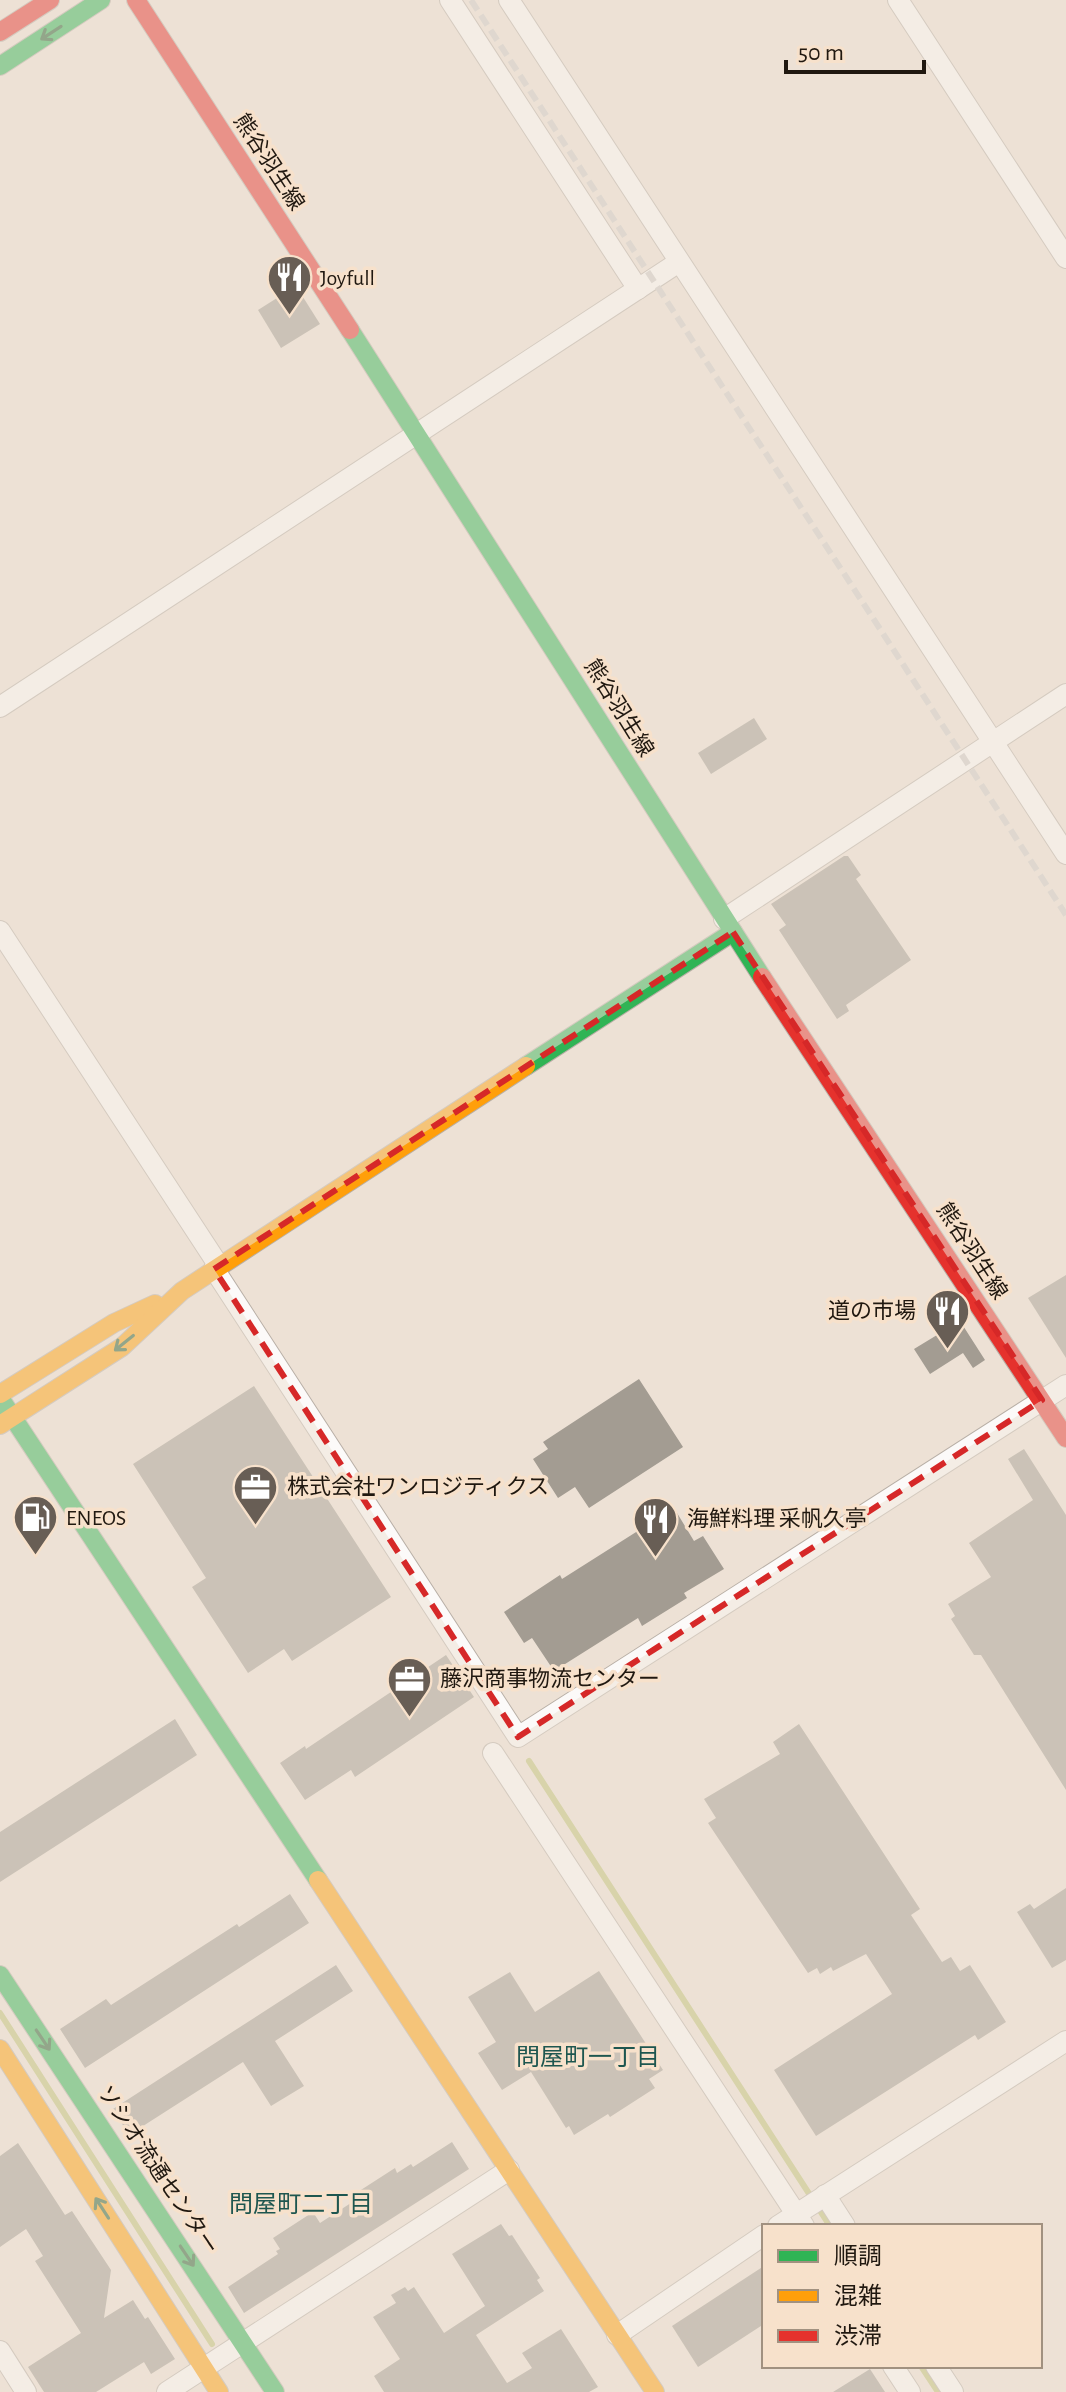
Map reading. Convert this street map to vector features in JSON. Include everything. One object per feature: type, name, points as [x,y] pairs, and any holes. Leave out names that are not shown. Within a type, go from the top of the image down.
[{"type":"street","points":[[0,32],[50,0]]},
{"type":"street","points":[[0,66],[101,0]]},
{"type":"street","name":"熊谷羽生線","points":[[136,0],[417,433],[729,925],[1066,1438]]},
{"type":"street","points":[[450,0],[638,289]]},
{"type":"street","points":[[509,0],[1066,854]]},
{"type":"street","points":[[898,0],[1066,258]]},
{"type":"street","points":[[0,707],[679,262]]},
{"type":"street","points":[[6,1421],[122,1347],[182,1291],[216,1267],[729,925],[1066,694]]},
{"type":"street","points":[[0,931],[518,1737],[1066,1385]]},
{"type":"street","points":[[182,1291],[114,1323],[0,1396],[6,1421],[655,2392]]},
{"type":"street","points":[[493,1753],[800,2220],[825,2195],[1066,2041]]},
{"type":"street","name":"ソシオ流通センター","points":[[0,1975],[275,2392]]},
{"type":"street","points":[[0,2049],[219,2392]]},
{"type":"street","points":[[167,2392],[509,2170]]},
{"type":"street","points":[[825,2195],[844,2224]]},
{"type":"street","points":[[617,2335],[762,2236]]},
{"type":"street","points":[[0,2351],[26,2392]]},
{"type":"street","points":[[894,2368],[910,2392]]},
{"type":"street","points":[[937,2368],[953,2392]]},
{"type":"highlighted area","points":[[733,932],[1042,1400],[518,1737],[214,1269]]},
{"type":"building","points":[[296,286],[320,324],[281,348],[258,310]]},
{"type":"building","points":[[754,718],[767,739],[711,774],[698,753]]},
{"type":"building","points":[[848,856],[861,875],[856,879],[911,960],[846,1005],[849,1011],[837,1019],[779,930],[786,925],[771,904]]},
{"type":"building","points":[[1066,1275],[1066,1358],[1028,1298]]},
{"type":"building","points":[[960,1321],[985,1360],[973,1368],[963,1353],[930,1374],[914,1349]]},
{"type":"building","points":[[639,1379],[683,1447],[589,1508],[575,1487],[558,1498],[533,1459],[548,1449],[543,1442]]},
{"type":"building","points":[[254,1386],[391,1597],[292,1661],[284,1649],[248,1673],[192,1587],[206,1578],[133,1464]]},
{"type":"building","points":[[1024,1449],[1066,1515],[1066,1790],[981,1655],[974,1655],[951,1619],[955,1616],[948,1604],[991,1577],[969,1543],[1033,1500],[1008,1459]]},
{"type":"building","points":[[674,1508],[694,1541],[703,1536],[724,1569],[684,1593],[687,1598],[642,1626],[638,1618],[554,1671],[532,1638],[524,1643],[504,1612]]},
{"type":"building","points":[[446,1655],[474,1697],[355,1777],[351,1770],[305,1800],[280,1763],[305,1746],[306,1749]]},
{"type":"building","points":[[175,1719],[197,1755],[0,1882],[0,1832]]},
{"type":"building","points":[[799,1724],[920,1909],[911,1915],[942,1962],[951,1957],[960,1971],[970,1965],[1006,2022],[978,2040],[975,2035],[816,2136],[774,2070],[892,1994],[866,1954],[833,1971],[831,1967],[820,1974],[817,1968],[808,1973],[708,1823],[716,1818],[704,1799],[780,1754],[773,1742]]},
{"type":"building","points":[[1066,1888],[1066,1960],[1052,1968],[1017,1912],[1030,1904],[1034,1909]]},
{"type":"building","points":[[290,1894],[309,1923],[85,2068],[60,2029],[106,1999],[111,2005],[237,1924],[239,1927]]},
{"type":"building","points":[[336,1965],[353,1991],[275,2041],[304,2086],[271,2106],[243,2062],[129,2135],[113,2109]]},
{"type":"building","points":[[599,1971],[663,2070],[649,2079],[655,2088],[610,2117],[608,2114],[574,2135],[569,2126],[566,2128],[531,2072],[502,2090],[478,2053],[496,2042],[468,1997],[510,1972],[535,2012]]},
{"type":"building","points":[[452,2142],[469,2169],[244,2313],[228,2287],[278,2254],[276,2251],[280,2249],[273,2238],[313,2212],[320,2223],[354,2201],[350,2197],[395,2168],[397,2173],[411,2164],[413,2167]]},
{"type":"building","points":[[18,2143],[65,2215],[72,2211],[111,2270],[104,2318],[133,2300],[175,2359],[151,2374],[144,2362],[96,2392],[44,2392],[28,2367],[81,2333],[35,2261],[43,2256],[26,2229],[0,2247],[0,2156]]},
{"type":"building","points":[[501,2224],[509,2236],[512,2235],[540,2278],[537,2280],[544,2291],[476,2335],[507,2383],[532,2368],[522,2353],[561,2329],[598,2387],[589,2392],[384,2392],[374,2376],[400,2359],[373,2317],[396,2303],[391,2295],[405,2287],[408,2291],[414,2287],[444,2333],[485,2306],[452,2254]]},
{"type":"building","points":[[762,2267],[762,2325],[698,2367],[672,2326]]},
{"type":"building","points":[[870,2369],[885,2392],[833,2392]]},
{"type":"waterway","points":[[529,1761],[829,2224]]},
{"type":"waterway","points":[[0,2013],[212,2344]]},
{"type":"waterway","points":[[922,2368],[938,2392]]},
{"type":"railway","points":[[471,0],[1066,915]]},
{"type":"traffic: fast","points":[[0,66],[101,0]]},
{"type":"traffic: fast","points":[[350,330],[762,977]]},
{"type":"traffic: fast","points":[[526,1066],[733,932]]},
{"type":"traffic: fast","points":[[0,1398],[318,1880]]},
{"type":"traffic: fast","points":[[0,1975],[275,2392]]},
{"type":"traffic: slow","points":[[0,1425],[122,1347],[182,1291],[526,1066]]},
{"type":"traffic: slow","points":[[0,1394],[114,1323],[155,1304]]},
{"type":"traffic: slow","points":[[318,1880],[655,2392]]},
{"type":"traffic: slow","points":[[0,2049],[219,2392]]},
{"type":"traffic: jam","points":[[0,32],[50,0]]},
{"type":"traffic: jam","points":[[136,0],[350,330]]},
{"type":"traffic: jam","points":[[762,977],[1066,1438]]},
{"type":"place","name":"Joyfull","points":[[289,317]]},
{"type":"place","name":"道の市場","points":[[947,1350]]},
{"type":"place","name":"株式会社ワンロジティクス","points":[[256,1526]]},
{"type":"place","name":"ENEOS","points":[[35,1557]]},
{"type":"place","name":"海鮮料理 采帆久亭","points":[[656,1558]]},
{"type":"place","name":"藤沢商事物流センター","points":[[409,1718]]},
{"type":"district","name":"問屋町一丁目","points":[[588,2058]]},
{"type":"district","name":"問屋町二丁目","points":[[301,2205]]}]
